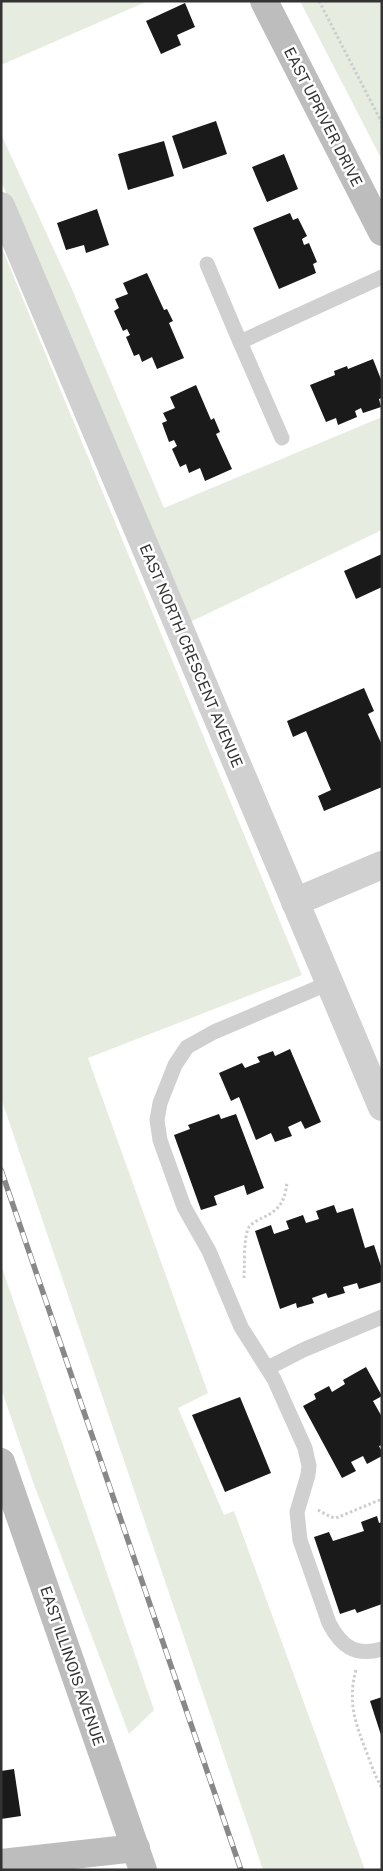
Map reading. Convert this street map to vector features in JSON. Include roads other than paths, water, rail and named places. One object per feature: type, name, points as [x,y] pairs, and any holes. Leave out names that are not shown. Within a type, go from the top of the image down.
[{"type":"main road","name":"EAST UPRIVER DRIVE","points":[[264,1],[382,232]]},
{"type":"main road","name":"EAST ILLINOIS AVENUE","points":[[1,1462],[140,1859]]},
{"type":"main road","points":[[1,1863],[140,1859]]},
{"type":"street","name":"EAST NORTH CRESCENT AVENUE","points":[[1,206],[329,983],[375,1070],[382,1107]]},
{"type":"street","points":[[296,902],[382,866]]},
{"type":"lane","points":[[207,264],[282,438]]},
{"type":"lane","points":[[240,342],[382,278]]},
{"type":"lane","points":[[329,983],[214,1032],[187,1047],[175,1065],[158,1111],[157,1120],[160,1140],[184,1207],[212,1256],[241,1327],[268,1368],[284,1399],[308,1458],[308,1475],[299,1500],[297,1526],[300,1540],[329,1623],[342,1642],[361,1652],[382,1649]]},
{"type":"lane","points":[[268,1368],[303,1350],[382,1316]]},
{"type":"railway","points":[[1,1170],[241,1870]]}]
